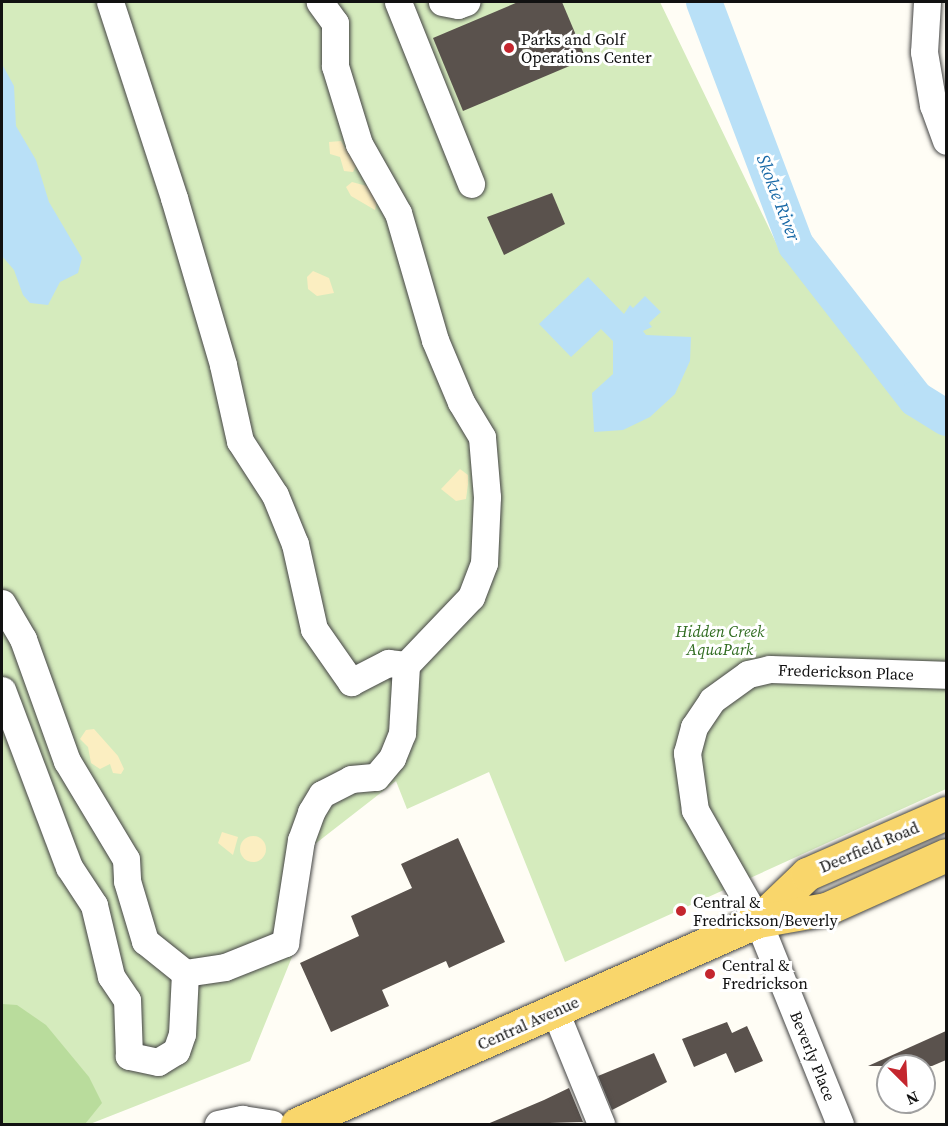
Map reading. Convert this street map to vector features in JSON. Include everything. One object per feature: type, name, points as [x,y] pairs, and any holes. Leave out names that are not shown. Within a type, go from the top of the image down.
[{"type":"main road","name":"Deerfield Road","points":[[758,921],[807,874],[946,813]]},
{"type":"main road","points":[[758,921],[826,909],[946,855]]},
{"type":"main road","name":"Central Avenue","points":[[297,1125],[758,921]]},
{"type":"street","points":[[110,2],[177,209],[223,365],[240,441],[275,495],[295,544],[314,629],[351,682],[388,663],[406,665]]},
{"type":"street","points":[[2,603],[23,639],[67,761],[126,859],[127,881],[145,941],[185,973],[225,967],[285,944],[301,840],[311,812],[322,794],[351,779],[376,777],[392,758],[402,733],[406,665],[471,597],[484,563],[487,497],[482,437],[461,402],[435,340],[398,213],[359,144],[335,66],[335,23],[320,2]]},
{"type":"street","points":[[398,2],[471,184]]},
{"type":"street","points":[[442,2],[458,5],[466,2]]},
{"type":"street","points":[[927,2],[924,52],[933,105],[946,141]]},
{"type":"street","name":"Frederickson Place","points":[[758,921],[695,810],[687,753],[694,727],[712,700],[731,682],[769,669],[946,675]]},
{"type":"street","points":[[2,690],[69,867],[94,905],[111,976],[127,1000],[129,1056],[158,1062],[176,1051],[185,1017],[185,973]]},
{"type":"street","name":"Beverly Place","points":[[758,921],[840,1125]]},
{"type":"street","points":[[555,1011],[601,1125]]},
{"type":"street","points":[[218,1125],[242,1119],[272,1125]]},
{"type":"green space","name":"Hidden Creek AquaPark","points":[[2,2],[660,2],[781,253],[905,408],[946,436],[946,789],[565,962],[489,772],[407,809],[396,781],[315,844],[296,947],[250,1061],[90,1124],[2,1124]]},
{"type":"green space","points":[[2,1004],[17,1005],[46,1025],[89,1077],[102,1103],[85,1124],[2,1124]]},
{"type":"sand","points":[[341,141],[356,166],[353,172],[344,171],[340,157],[330,154],[329,142]]},
{"type":"sand","points":[[352,182],[367,186],[377,201],[375,210],[351,196],[346,187]]},
{"type":"sand","points":[[313,271],[329,278],[334,293],[317,296],[308,289],[307,277]]},
{"type":"sand","points":[[460,469],[468,475],[468,484],[466,499],[456,501],[441,489]]},
{"type":"sand","points":[[94,729],[118,756],[124,769],[121,774],[113,773],[110,764],[100,769],[91,763],[88,747],[80,739],[86,730]]},
{"type":"sand","points":[[222,832],[238,837],[233,855],[218,843]]},
{"type":"sand","points":[[253,836],[262,840],[266,849],[262,858],[253,862],[244,858],[240,849],[244,840]]},
{"type":"water","points":[[2,64],[14,86],[16,126],[36,160],[49,202],[82,258],[78,273],[60,282],[48,305],[30,303],[23,295],[14,270],[2,256]]},
{"type":"water","points":[[588,277],[624,314],[630,305],[633,308],[645,296],[661,312],[649,323],[652,327],[643,331],[646,335],[691,337],[690,361],[675,394],[650,417],[623,430],[594,432],[592,393],[613,374],[613,341],[601,329],[571,357],[539,324]]},
{"type":"building","name":"Parks and Golf Operations Center","points":[[518,2],[562,2],[586,59],[463,111],[433,38]]},
{"type":"building","points":[[552,193],[565,224],[504,255],[487,217]]},
{"type":"building","points":[[458,838],[505,942],[449,968],[446,961],[382,990],[389,1006],[331,1032],[300,963],[359,936],[351,916],[412,888],[401,864]]},
{"type":"building","points":[[727,1022],[732,1033],[747,1026],[763,1061],[735,1073],[726,1053],[694,1067],[682,1039]]},
{"type":"building","points":[[946,1031],[946,1060],[936,1064],[936,1054],[895,1054]]},
{"type":"building","points":[[654,1053],[667,1082],[612,1110],[598,1076]]},
{"type":"building","points":[[569,1088],[583,1122],[485,1125],[544,1100]]},
{"type":"waterway","name":"Skokie River","points":[[704,2],[796,245],[916,399],[946,418]]},
{"type":"place","name":"Parks and Golf Operations Center","points":[[509,48]]},
{"type":"place","name":"Central & Fredrickson/Beverly","points":[[681,911]]},
{"type":"place","name":"Central & Fredrickson","points":[[710,974]]}]
